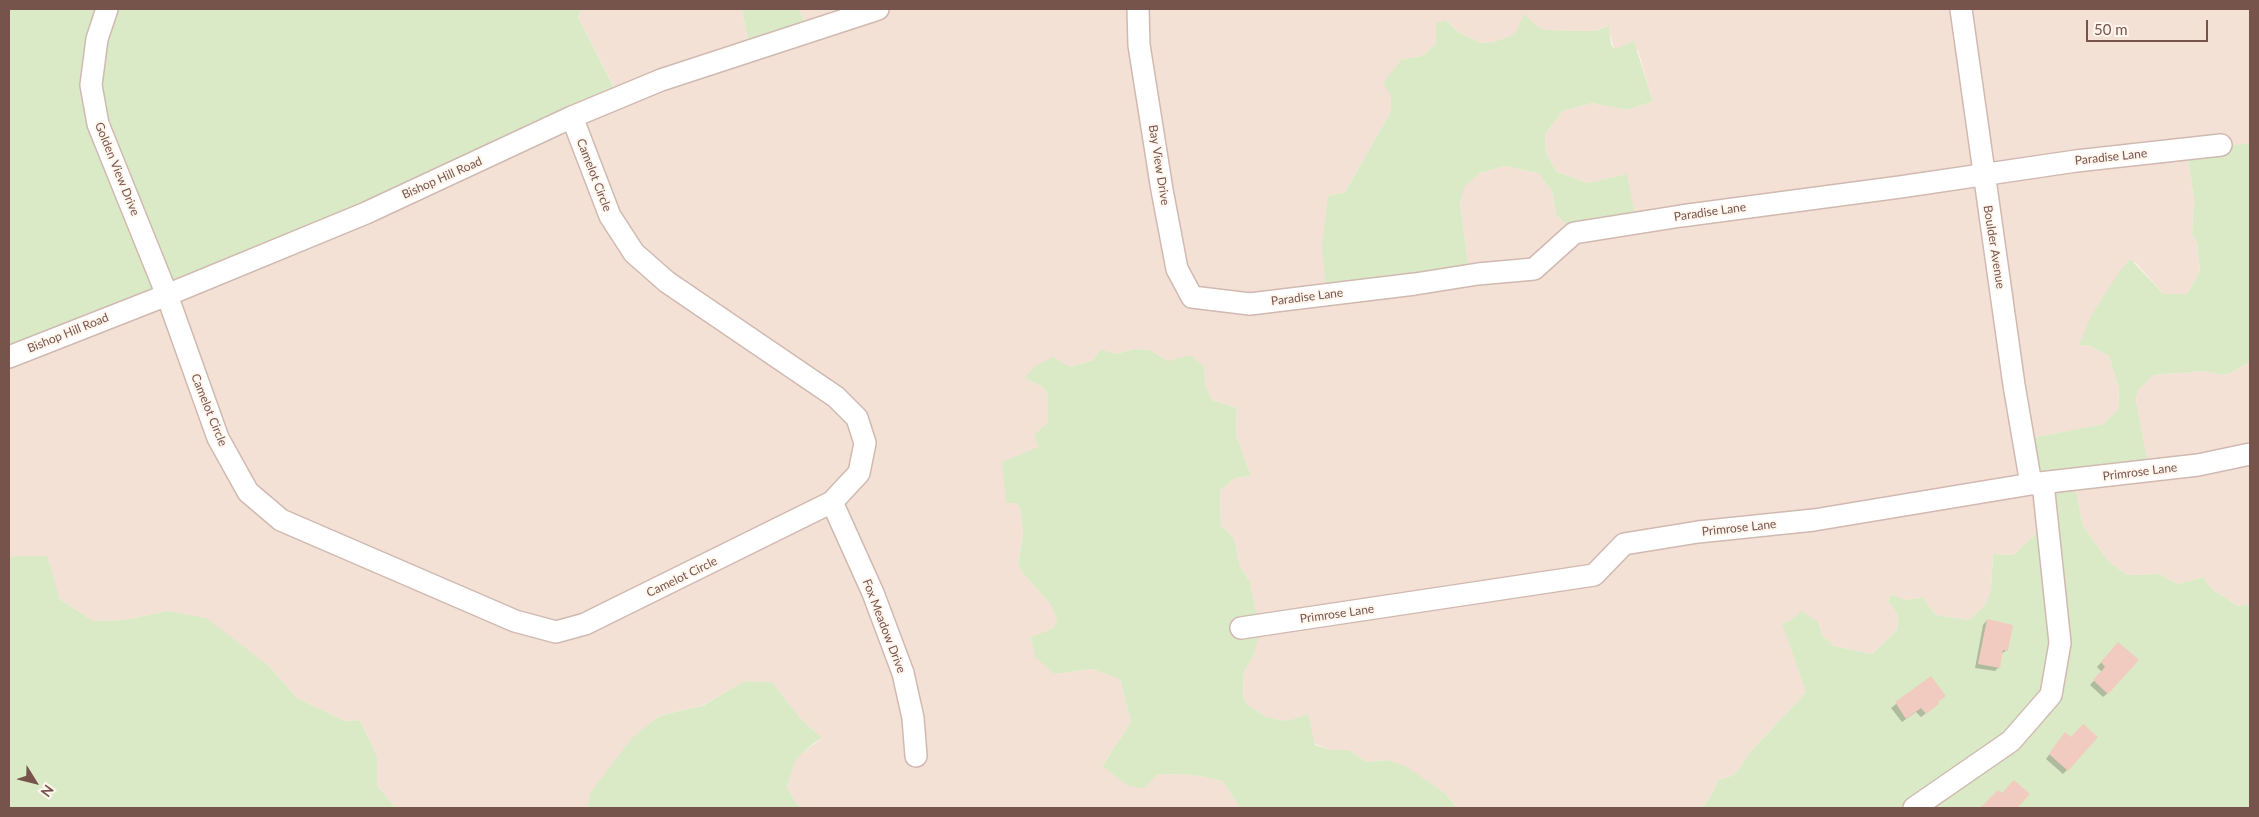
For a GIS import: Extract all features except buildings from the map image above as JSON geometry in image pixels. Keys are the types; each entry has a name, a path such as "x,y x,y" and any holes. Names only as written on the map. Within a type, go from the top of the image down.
{"street":[{"name":"Golden View Drive","path":"107,9 97,39 92,85 98,124 168,295"},
{"name":"Bishop Hill Road","path":"9,357 168,295 366,213 572,117 661,80 716,60 878,9"},
{"name":"Bay View Drive","path":"1138,9 1139,45 1162,190 1177,269 1192,296 1213,299"},
{"name":"Boulder Avenue","path":"1914,808 2011,740 2051,695 2060,643 2037,483 2014,385 1961,9"},
{"name":"Camelot Circle","path":"168,295 218,438 248,492 281,520 515,621 556,632 585,624 832,502 859,473 865,443 857,418 836,397 667,282 634,253 610,216 572,117"},
{"name":"Paradise Lane","path":"1213,299 1250,304 1415,284 1478,274 1534,269 1574,233 1690,214 1900,187 2076,161 2221,145"},
{"name":"Primrose Lane","path":"1241,628 1594,575 1624,544 1698,532 1814,520 2037,483 2198,465 2250,454"},
{"name":"Fox Meadow Drive","path":"832,502 873,593 903,673 914,718 916,756"}],"shaded area":[{"path":"582,9 742,9 750,51 809,30 799,9 2250,9 2250,143 2187,152 2194,200 2192,234 2197,244 2200,271 2187,294 2164,294 2135,262 2079,345 2090,346 2109,356 2119,390 2118,410 2103,424 2028,439 2038,532 2013,555 1993,554 1991,589 1985,605 1969,620 1936,615 1922,597 1906,600 1891,594 1888,601 1898,615 1897,630 1872,654 1834,646 1822,635 1819,623 1806,692 1752,750 1734,775 1718,780 1711,796 1702,808 1457,808 1446,794 1388,760 1366,762 1350,750 1331,750 1315,744 1287,721 1266,717 1248,705 1243,696 1244,671 1254,655 1258,624 1250,582 1240,566 1234,538 1221,525 1220,491 1235,478 1251,476 1236,434 1237,408 1212,400 1206,386 1204,366 1168,361 1150,350 1134,349 1116,354 1101,349 1093,360 1070,367 1062,364 1024,378 1043,387 1048,396 1048,422 1035,435 1038,447 1016,503 1020,508 1023,534 1018,562 1020,570 1051,605 1057,620 1055,628 1054,674 1092,669 1120,678 1131,722 1102,766 1158,774 1194,775 1223,781 1240,808 804,808 797,804 787,787 795,759 822,738 801,719 772,682 745,681 703,705 659,716 632,739 591,793 588,808 396,808 377,785 377,756 360,720 345,721 297,698 268,665 167,611 124,620 93,621 60,599 46,556 9,557 9,359 620,98 578,17","holes":["1446,20 1458,32 1481,43 1494,42 1538,27 1546,30 1596,31 1608,25 1614,49 1638,50 1652,98 1652,102 1627,110 1592,103 1563,111 1545,134 1546,153 1557,172 1588,183 1556,214 1552,191 1538,173 1505,166 1480,173 1465,185 1460,203 1470,276 1328,196 1345,192 1390,113 1391,96 1402,59 1422,56 1436,44"]},
{"path":"2250,362 2250,604 2238,606 2212,589 2203,577 2178,584 2159,574 2128,575 2110,563 2083,526 2075,485 2148,470 2136,400 2138,390 2154,375 2205,371 2222,375 2231,373"}],"green space":[{"path":"9,9 582,9 578,17 620,99 9,359"},
{"path":"742,9 799,9 809,31 750,51"},
{"path":"1524,14 1538,27 1546,30 1596,31 1609,25 1611,44 1614,49 1634,41 1652,102 1627,110 1592,103 1563,111 1545,134 1546,153 1557,172 1588,183 1627,174 1637,224 1574,232 1556,214 1552,191 1538,173 1505,166 1480,173 1465,186 1460,203 1470,276 1326,294 1322,245 1328,196 1345,192 1390,113 1391,96 1383,83 1402,59 1422,56 1436,44 1436,23 1446,20 1458,32 1481,43 1494,42 1515,34"},
{"path":"2250,143 2250,362 2231,373 2222,375 2205,371 2154,375 2138,390 2136,400 2149,470 2075,485 2083,526 2110,563 2128,575 2159,574 2178,584 2203,577 2212,589 2238,606 2250,604 2250,808 1702,808 1711,796 1718,780 1734,775 1752,750 1806,692 1782,623 1788,622 1802,611 1819,623 1822,635 1834,646 1872,654 1897,630 1898,615 1888,601 1891,594 1906,600 1922,597 1936,615 1969,620 1985,605 1991,589 1993,554 2013,555 2038,532 2027,439 2103,424 2118,410 2119,390 2109,356 2090,346 2079,345 2091,316 2119,272 2130,259 2164,294 2187,294 2200,271 2197,244 2192,234 2194,200 2187,152 2192,149"},
{"path":"1101,349 1116,354 1134,349 1150,350 1168,361 1190,355 1204,366 1206,386 1212,400 1237,408 1236,434 1251,476 1235,478 1220,491 1221,525 1234,538 1240,566 1250,582 1260,631 1254,655 1244,671 1243,696 1248,705 1266,717 1287,721 1308,714 1315,745 1331,750 1350,750 1366,762 1388,760 1407,767 1446,794 1457,808 1240,808 1223,781 1194,775 1158,774 1143,789 1127,785 1102,766 1131,722 1120,679 1092,669 1054,674 1035,657 1031,637 1054,628 1057,620 1051,605 1020,570 1018,562 1023,534 1020,508 1016,503 1006,503 1002,462 1038,447 1034,435 1048,422 1048,396 1043,387 1024,378 1038,364 1053,357 1070,367 1093,360"},
{"path":"47,556 60,599 93,621 124,620 167,611 206,618 268,665 297,698 345,721 360,720 377,756 377,785 396,808 9,808 9,557"},
{"path":"744,681 772,682 801,719 822,738 796,759 787,787 797,804 804,808 588,808 590,793 632,738 659,716 704,705"}]}
